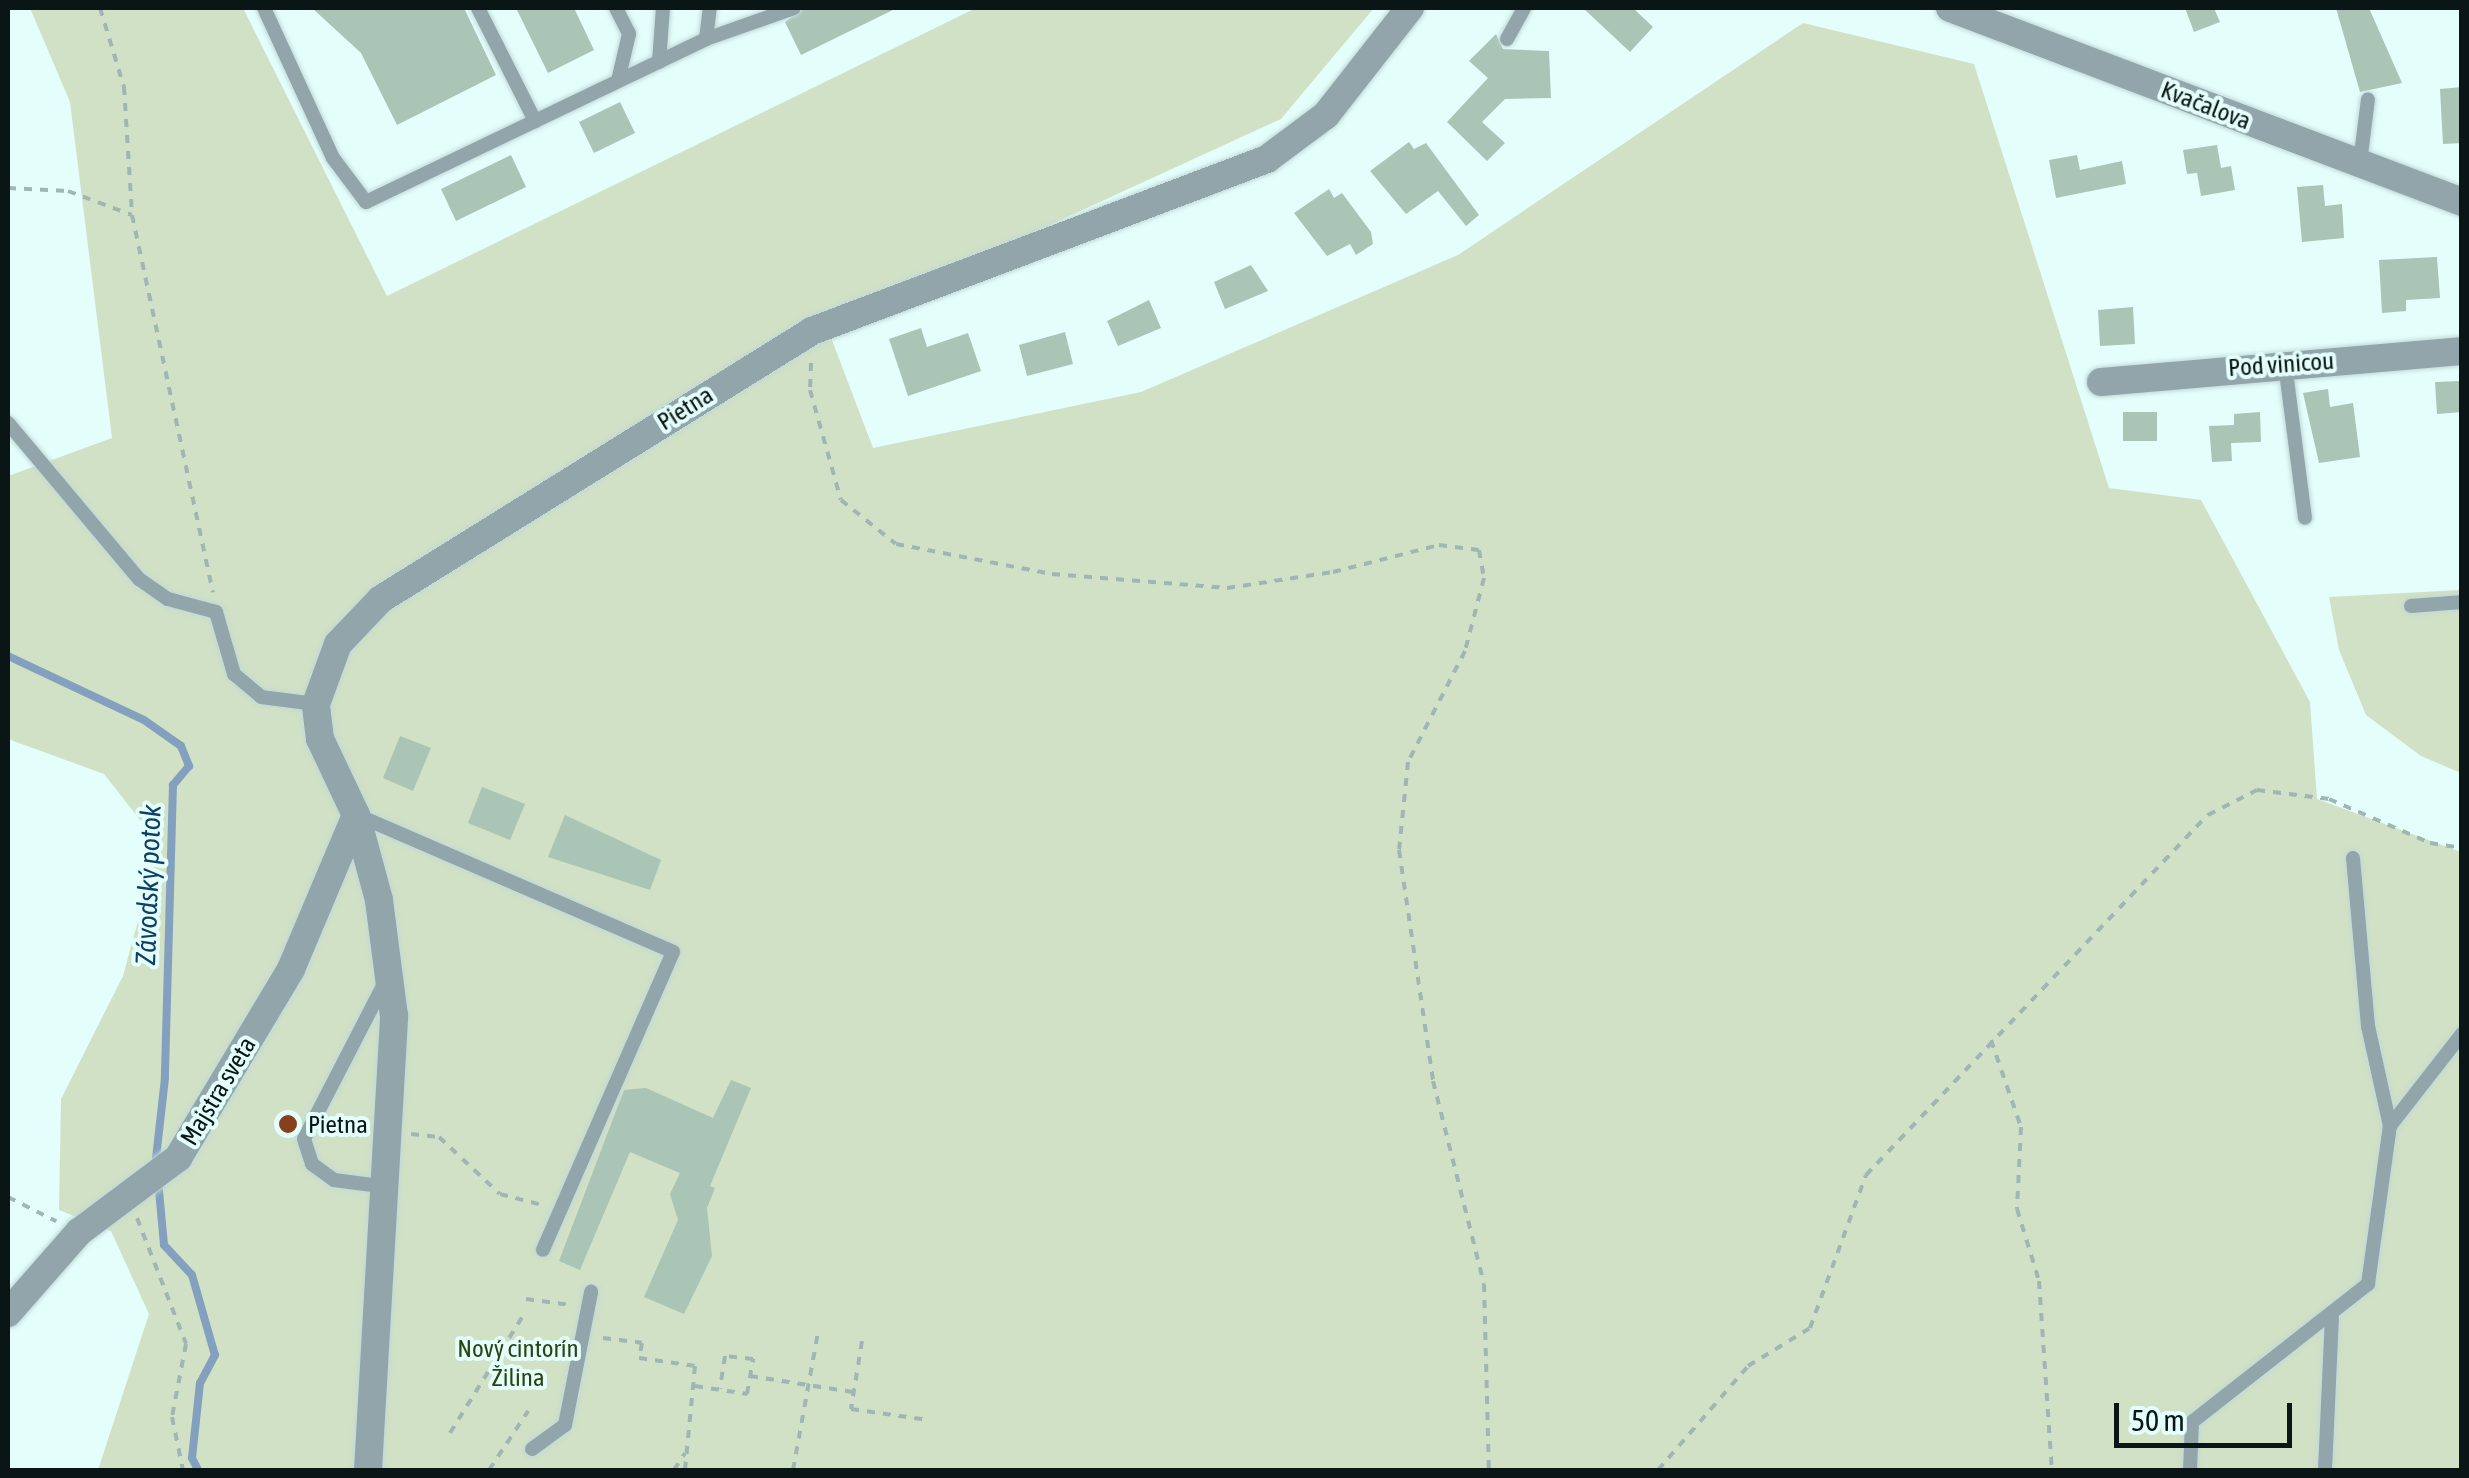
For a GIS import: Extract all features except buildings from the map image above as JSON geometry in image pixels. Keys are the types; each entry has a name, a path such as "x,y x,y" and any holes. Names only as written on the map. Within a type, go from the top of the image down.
{"street":[{"name":"Pietna","path":"316,704 338,644 381,599 812,330 1266,159 1326,115 1410,8"},
{"name":"Kvačalova","path":"1950,8 1992,15 2462,202"},
{"name":"Pod vinicou","path":"2101,382 2462,351"},
{"path":"316,704 320,739 356,815 390,973 392,1132 368,1470"},
{"name":"Majstra sveta","path":"8,1313 79,1232 131,1197 178,1158 291,969 356,815"}],"lane":[{"path":"264,8 333,158 366,202 706,39 794,8"},
{"path":"478,8 535,121"},
{"path":"616,8 628,34 618,81"},
{"path":"658,62 663,8"},
{"path":"706,39 710,8"},
{"path":"1507,39 1524,8"},
{"path":"2360,163 2368,100"},
{"path":"2284,364 2305,518"},
{"path":"8,423 139,578 168,600 216,612 234,674 260,697 316,704"},
{"path":"2411,606 2462,602"},
{"path":"356,815 673,952 543,1250"},
{"path":"2190,1470 2192,1422 2332,1318 2368,1284 2390,1126 2368,1026 2354,858"},
{"path":"388,1187 334,1180 312,1164 304,1139 390,973"},
{"path":"2390,1126 2462,1034"},
{"path":"532,1448 565,1425 591,1292"},
{"path":"2325,1470 2332,1318"}],"path":[{"path":"100,8 124,87 132,214 204,529 216,612"},
{"path":"8,188 68,192 132,214"},
{"path":"812,330 810,390 841,500 896,544 1052,574 1227,588 1439,545 1479,550 1484,578 1464,651 1408,762 1398,850 1433,1081 1484,1284 1489,1470"},
{"path":"1658,1470 1748,1366 1810,1328 1866,1176 2208,815 2256,790 2329,799 2430,844 2462,848"},
{"path":"1991,1040 2021,1127 2016,1209 2039,1280 2052,1470"},
{"path":"392,1132 439,1136 500,1194 560,1210"},
{"path":"131,1197 186,1344 172,1418 183,1470"},
{"path":"8,1198 79,1232"},
{"path":"526,1300 588,1308"},
{"path":"450,1433 524,1314"},
{"path":"793,1470 818,1332"},
{"path":"584,1335 642,1343 640,1358 695,1366 685,1470"},
{"path":"862,1341 851,1409 928,1420"},
{"path":"693,1385 747,1394 753,1359 725,1356 720,1389"},
{"path":"750,1376 853,1392"},
{"path":"489,1470 528,1411"},
{"path":"674,1470 687,1450"}],"green space":[{"name":"Nový cintorín Žilina","path":"30,8 243,8 387,296 976,8 1374,8 1281,119 827,327 873,448 1141,392 1458,255 1803,23 1974,64 2109,488 2201,500 2310,702 2317,799 2461,852 2461,1470 98,1470 149,1314 111,1231 59,1210 61,1099 123,976 159,844 104,774 8,739 8,476 112,438 70,102"},
{"path":"2461,590 2461,773 2421,756 2366,715 2339,650 2329,597"}],"waterway":[{"name":"Závodský potok","path":"8,656 144,720 181,746 189,766 173,785 165,1078 155,1167"},
{"path":"158,1180 164,1245 192,1275 215,1355 200,1383 192,1458 198,1470"}],"place":[{"name":"Pietna","path":"288,1124"}]}
